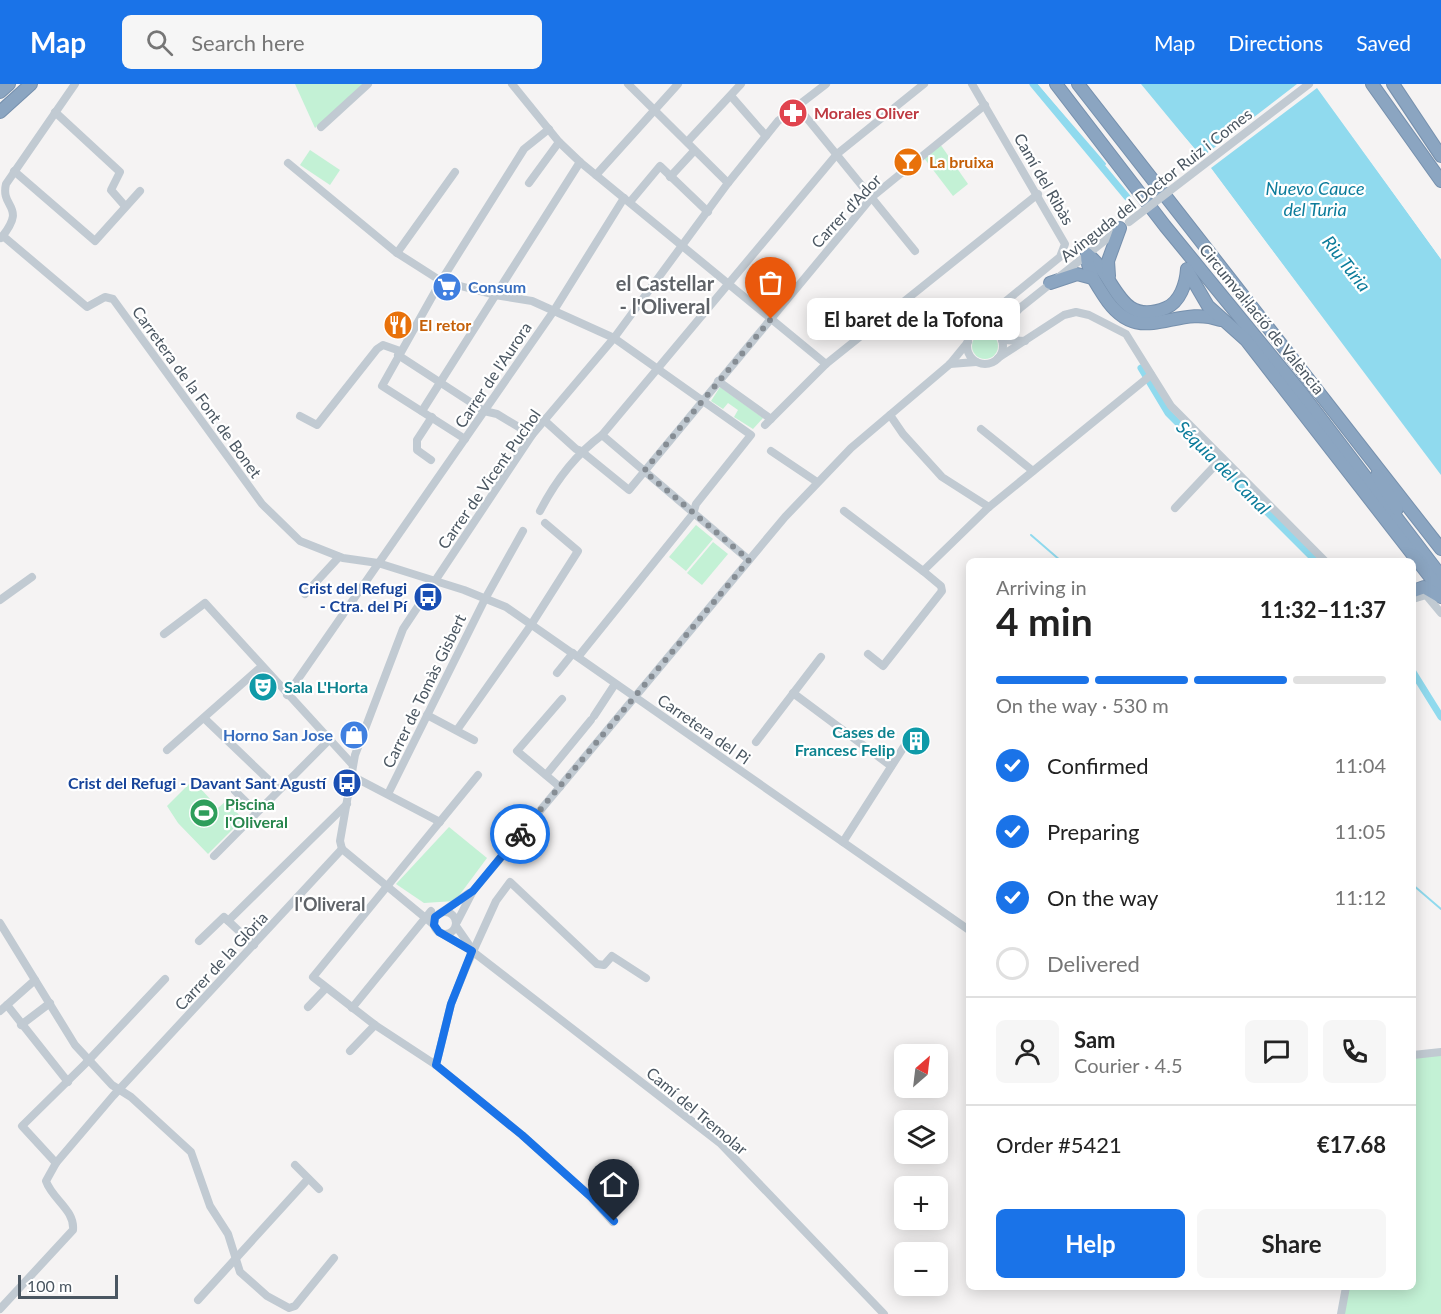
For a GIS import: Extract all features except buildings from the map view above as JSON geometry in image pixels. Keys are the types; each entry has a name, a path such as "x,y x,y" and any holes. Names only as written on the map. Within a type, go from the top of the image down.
{"highway":[{"path":"0,92 9,84"},
{"path":"0,102 20,84"},
{"path":"0,112 32,84"},
{"name":"Circumval·lació de València","path":"1056,84 1165,226 1300,390 1441,575"},
{"name":"Circumval·lació de València","path":"1078,84 1441,549"},
{"path":"1372,84 1441,181"},
{"path":"1393,84 1441,156"},
{"path":"1110,280 1108,261 1125,225"},
{"path":"1165,226 1208,306 1246,340 1415,558"},
{"path":"1087,254 1101,264 1121,301 1138,312 1155,312 1171,306 1182,292 1187,270"},
{"path":"1087,254 1087,265 1092,278 1113,310 1133,323 1154,325 1191,315 1207,315 1229,324"},
{"path":"1050,283 1077,274 1092,278"},
{"path":"1340,419 1415,539 1441,575"},
{"path":"1361,489 1404,550 1406,558"},
{"path":"1416,559 1441,591"},
{"path":"1416,590 1424,587 1441,597"}],"street":[{"path":"1,238 14,219 13,208 4,189 75,84"},
{"path":"321,127 368,84"},
{"path":"512,84 559,142 580,162 729,282 826,364"},
{"path":"628,84 728,183"},
{"path":"596,175 678,84"},
{"path":"688,141 741,84"},
{"name":"Carrer de Vicent Puchol","path":"352,764 403,629 532,435 614,338 728,183 778,121 826,84"},
{"path":"540,512 551,490 581,451 602,435 837,154 924,84"},
{"name":"Camí del Ribàs","path":"972,84 1038,194 1063,239 1065,248 1060,256 979,323 972,334"},
{"name":"Avinguda del Doctor Ruiz i Comes","path":"1001,338 1006,323 1050,283 1309,84"},
{"path":"731,96 766,136"},
{"name":"Carrer d'Ador","path":"581,451 629,490 872,197 985,105"},
{"path":"797,106 915,251"},
{"path":"55,112 120,172 111,190 126,206"},
{"path":"465,439 382,386 441,281 524,149 549,129"},
{"path":"529,183 559,142"},
{"path":"694,151 670,177 708,212"},
{"path":"422,411 580,162"},
{"path":"288,163 397,253 441,281 495,295 532,301 614,338 751,435 696,504 693,514 576,655 556,673"},
{"name":"Carrer de l'Aurora","path":"287,695 553,312 627,200 660,166 670,177"},
{"path":"14,171 95,241 140,190"},
{"path":"397,253 455,172"},
{"path":"718,381 768,422 826,364 1038,194"},
{"name":"Carretera de la Font de Bonet","path":"1,238 87,308 105,297 113,299 271,515 300,541 339,557 378,563"},
{"path":"1003,302 1004,313 1011,313"},
{"name":"Camí del Ribàs","path":"990,329 1003,302"},
{"name":"Avinguda del Doctor Ruiz i Comes","path":"990,329 1020,308"},
{"path":"950,364 976,362 985,364 1064,315 1077,312 1089,315 1126,334 1148,378 1219,461 1322,558"},
{"path":"164,634 205,603 328,741 352,764 348,803 340,841 342,849 413,906 424,920 434,925 443,934 451,933 473,891 749,560 817,482 851,448 950,364 972,334 980,329 990,329 1001,338 1027,340"},
{"path":"998,358 1003,350 1001,338"},
{"path":"968,342 970,355 976,362"},
{"path":"300,416 317,425 377,349 383,345 389,345 484,411 508,420 532,435"},
{"path":"924,571 989,507 1148,378"},
{"path":"890,415 903,434 942,477 989,507"},
{"path":"431,460 417,450 417,440 432,417"},
{"path":"545,421 581,451"},
{"path":"981,429 1033,471"},
{"path":"602,435 749,560"},
{"path":"771,451 817,482"},
{"path":"1176,508 1219,461"},
{"path":"844,511 924,571 941,586 942,591 883,666 868,654"},
{"path":"457,730 531,625 578,551 545,523"},
{"name":"Carrer de Tomàs Gisbert","path":"388,794 485,599 522,531"},
{"path":"305,594 339,557"},
{"name":"Carretera del Pi","path":"378,563 506,607 966,928"},
{"path":"0,600 32,577"},
{"path":"1416,598 1426,595 1441,614"},
{"path":"756,742 821,657"},
{"path":"167,750 205,719 261,666"},
{"path":"546,775 592,718 615,684"},
{"path":"793,693 891,766"},
{"path":"560,788 517,751 562,699"},
{"path":"427,714 474,740"},
{"path":"205,719 278,789"},
{"path":"843,842 914,731"},
{"path":"214,856 328,741"},
{"path":"478,775 313,977 375,1025 436,1065 522,1135 591,1197 614,1221"},
{"path":"352,776 440,822"},
{"path":"235,791 256,812"},
{"path":"199,942 348,803"},
{"name":"Carrer de la Glòria","path":"56,1163 342,849"},
{"path":"436,1065 451,1004 472,951 496,901 510,882 597,964 604,965 612,956 646,978"},
{"path":"434,925 435,917 473,891"},
{"path":"413,906 454,914 457,924"},
{"path":"352,1008 431,911"},
{"path":"226,919 254,945"},
{"path":"0,923 75,1045 88,1061 191,1152 210,1206 228,1234 234,1259 240,1272 253,1284 289,1308 295,1306 334,1258"},
{"name":"Camí del Tremolar","path":"457,924 472,951"},
{"name":"Camí del Tremolar","path":"443,934 472,951 720,1143 884,1314"},
{"path":"0,1309 73,1230 72,1217 49,1189 46,1181 56,1163 22,1126 68,1082 165,979"},
{"path":"35,980 3,1008 21,1024 68,1082"},
{"path":"308,1007 326,988"},
{"path":"21,1024 50,1003"},
{"path":"350,1051 375,1025"},
{"path":"1416,1055 1441,1052"},
{"path":"295,1165 319,1189"},
{"path":"198,1300 308,1179"},
{"path":"1341,1314 1345,1290"}],"green space":[{"path":"295,84 363,84 315,128"},
{"path":"940,144 968,184 953,196 924,158"},
{"path":"310,150 340,170 330,185 300,165"},
{"path":"985,333 994,337 998,346 994,355 985,359 976,355 972,346 976,337"},
{"path":"720,387 763,418 753,429 734,417 738,410 728,403 723,409 711,401"},
{"path":"696,525 713,539 686,571 669,557"},
{"path":"713,542 728,554 702,585 687,573"},
{"name":"Piscina l'Oliveral","path":"193,780 218,808 226,801 243,819 208,854 178,823 167,806"},
{"path":"449,827 487,858 455,901 424,903 396,884"},
{"path":"1441,1053 1441,1314 1341,1314 1346,1290 1416,1290 1416,1056"}],"water":[{"name":"Nuevo Cauce del Turia","path":"1141,84 1315,84 1441,259 1441,475 1212,170"}],"pier":[{"path":"1138,84 1202,157 1297,84 1319,84 1441,253 1441,259 1317,88 1211,168 1441,478 1210,171"}],"waterway":[{"path":"1033,84 1127,197"},
{"path":"1036,84 1105,164"},
{"name":"Séquia del Canal","path":"1141,368 1168,413 1313,558"},
{"path":"1031,535 1058,558"},
{"name":"Séquia del Canal","path":"1416,677 1441,717"},
{"path":"1416,888 1441,909"}],"way so far":[{"path":"520,834 749,560 644,471 771,319"}],"place":[{"name":"Morales Oliver","path":"793,113"},
{"name":"La bruixa","path":"908,162"},
{"name":"Consum","path":"447,287"},
{"name":"El baret de la Tofona","path":"771,319"},
{"name":"El retor","path":"398,325"},
{"name":"Crist del Refugi - Ctra. del Pí","path":"428,597"},
{"name":"Sala L'Horta","path":"263,687"},
{"name":"Horno San Jose","path":"354,735"},
{"name":"Cases de Francesc Felip","path":"916,741"},
{"name":"Crist del Refugi - Davant Sant Agustí","path":"347,783"},
{"name":"Piscina l'Oliveral","path":"204,813"}],"district":[{"name":"el Castellar - l'Oliveral","path":"665,296"},
{"name":"l'Oliveral","path":"330,905"}],"route":[{"path":"520,834 473,891 435,917 434,925 439,932 472,951 451,1004 436,1065 522,1135 591,1197 614,1221"}],"water label":[{"name":"Riu Túria","path":"1346,264"}]}
